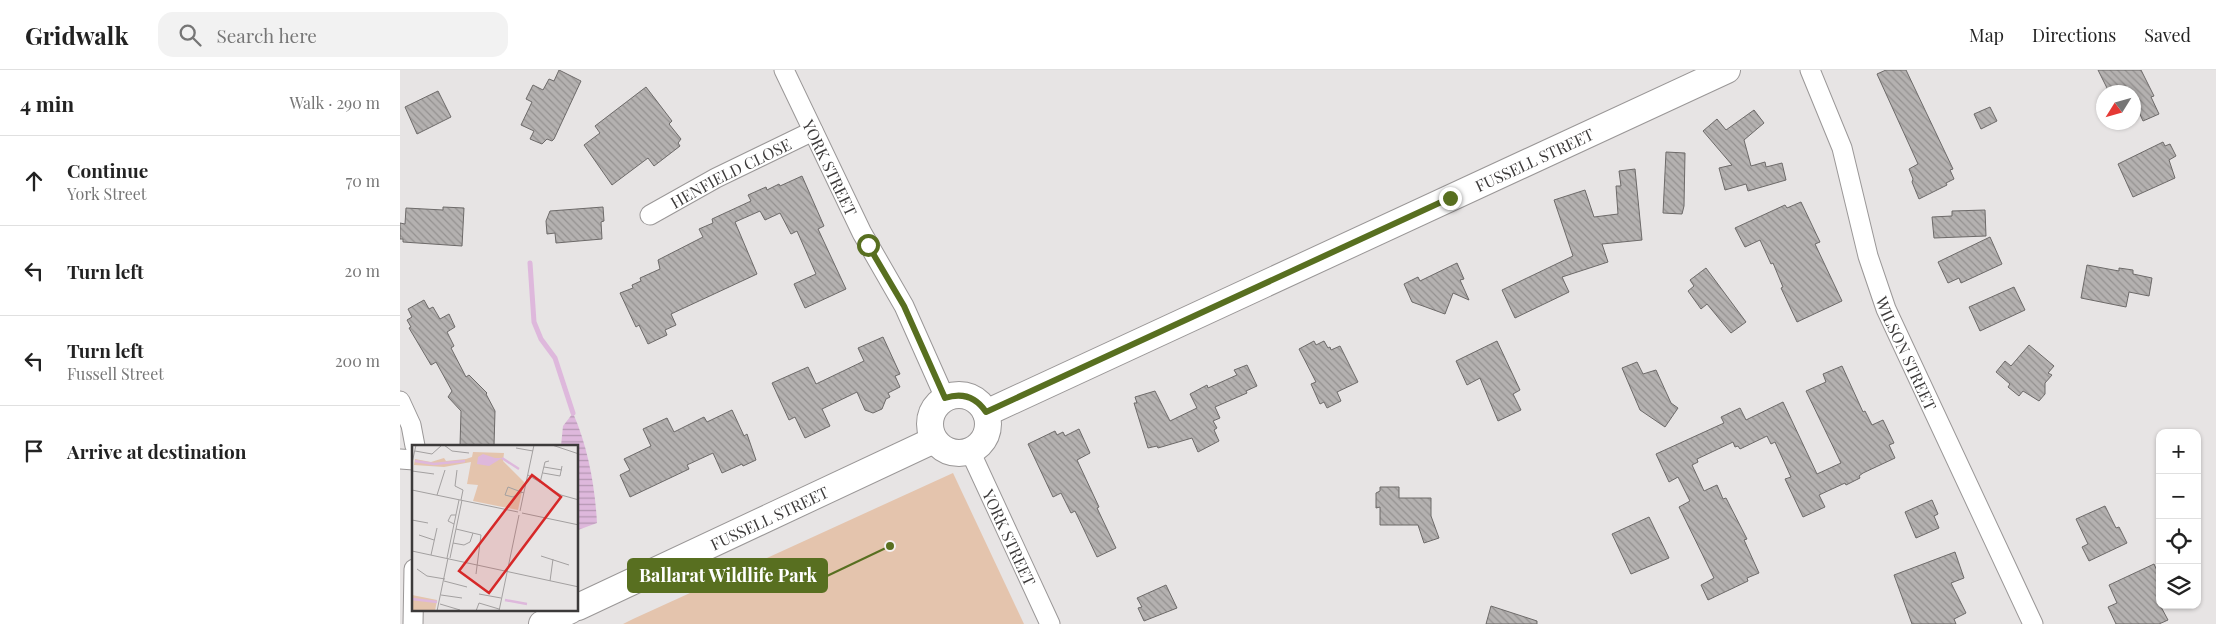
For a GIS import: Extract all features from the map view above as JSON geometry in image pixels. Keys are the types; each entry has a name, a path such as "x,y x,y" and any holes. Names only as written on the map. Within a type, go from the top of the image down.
{"street":[{"name":"YORK STREET","path":"784,70 862,233 904,306 945,398"},
{"name":"FUSSELL STREET","path":"986,412 1728,70"},
{"name":"WILSON STREET","path":"1810,70 1842,148 1868,256 1886,309 2033,624"},
{"name":"HENFIELD CLOSE","path":"650,215 716,178 813,131"},
{"path":"960,395 968,397 976,400 986,412 988,431 978,446 970,452 954,453 939,446 930,432 930,416 933,409 945,398 960,395"},
{"path":"400,401 411,425 415,445"},
{"name":"FUSSELL STREET","path":"579,607 934,440"},
{"name":"YORK STREET","path":"970,452 1050,624"},
{"path":"542,624 567,612"}],"shaded area":[{"path":"573,413 583,439 595,495 597,523 579,530 579,445 561,445 563,426"},
{"path":"953,473 1024,624 623,624 633,619"}],"building":[{"path":"559,70 581,81 554,139 552,141 547,139 542,144 530,139 534,131 521,125 532,102 526,99 533,85 543,90 549,79 554,81"},
{"path":"1886,70 1906,70 1953,169 1950,170 1954,179 1946,183 1947,185 1919,199 1909,169 1918,164 1877,74"},
{"path":"2098,70 2141,70 2154,96 2151,97 2159,114 2143,121 2141,117 2141,85 2106,85"},
{"path":"646,87 672,121 669,124 681,139 678,143 680,146 654,166 648,158 612,185 584,145 600,133 595,126"},
{"path":"438,91 451,117 417,134 405,107"},
{"path":"1990,107 1997,121 1981,129 1974,114"},
{"path":"1754,110 1764,123 1744,140 1751,166 1765,162 1766,167 1782,163 1786,180 1748,191 1746,184 1725,190 1719,168 1732,165 1703,131 1717,119 1726,130"},
{"path":"2163,142 2165,146 2170,144 2176,156 2169,160 2175,178 2133,197 2118,164"},
{"path":"1666,152 1685,153 1684,206 1682,214 1663,213"},
{"path":"1635,169 1642,240 1602,244 1608,262 1562,277 1569,292 1515,318 1502,290 1573,256 1554,200 1585,190 1594,217 1618,214 1616,186 1621,186 1619,171"},
{"path":"802,176 824,226 818,229 846,289 805,308 794,284 816,274 797,231 791,234 780,213 765,220 760,211 735,222 757,274 671,314 676,325 665,330 667,335 648,344 639,325 636,327 620,293 633,288 632,285 641,281 640,278 660,269 658,260 703,237 699,229 713,223 712,219 751,201 748,195 766,187 767,190 779,184 780,186"},
{"path":"1801,202 1820,242 1815,244 1842,301 1797,322 1781,288 1783,287 1773,263 1771,264 1760,240 1745,247 1735,228 1785,205 1787,208"},
{"path":"443,207 464,208 462,246 403,242 403,239 400,239 400,223 405,224 406,208 443,210"},
{"path":"603,207 604,221 601,222 602,239 556,243 555,233 547,234 546,221 550,211"},
{"path":"1985,210 1986,236 1934,238 1932,217 1952,216 1952,211"},
{"path":"1990,237 2002,264 1961,283 1959,278 1948,283 1938,262"},
{"path":"1457,263 1464,279 1460,280 1469,300 1453,293 1445,314 1412,302 1404,284 1418,277 1420,281"},
{"path":"2087,265 2119,271 2119,268 2133,270 2133,274 2152,278 2149,296 2129,292 2126,307 2081,298"},
{"path":"1706,268 1746,322 1731,333 1707,304 1701,309 1688,291 1694,286 1690,280"},
{"path":"2014,287 2025,310 1980,331 1969,307"},
{"path":"424,300 429,309 433,307 440,319 449,314 455,327 447,332 454,346 451,348 466,377 469,375 487,393 495,411 494,445 460,445 461,411 448,397 452,391 436,362 431,365 409,328 411,327 407,320 412,317 408,309"},
{"path":"883,337 900,374 895,376 900,387 888,393 890,397 886,399 882,409 873,413 865,410 857,392 822,409 830,426 805,438 795,417 789,420 772,383 808,367 816,384 864,361 858,348"},
{"path":"1314,341 1316,345 1324,341 1331,350 1340,346 1358,382 1337,392 1341,401 1327,408 1324,402 1320,404 1311,384 1316,382 1299,349"},
{"path":"1497,341 1520,390 1513,394 1521,410 1498,421 1480,378 1467,385 1456,361"},
{"path":"2029,345 2054,366 2048,373 2052,375 2045,383 2045,394 2039,401 2023,391 2019,396 2008,387 2010,384 1996,372 2005,361 2011,366"},
{"path":"1637,362 1643,374 1656,370 1671,403 1678,408 1665,427 1640,410 1622,368"},
{"path":"1247,365 1257,386 1246,391 1247,393 1215,407 1220,418 1213,421 1217,428 1214,430 1219,441 1198,452 1192,438 1158,448 1157,446 1148,448 1134,403 1137,403 1135,397 1155,391 1170,421 1197,408 1190,394 1207,385 1208,388 1237,375 1234,370"},
{"path":"1842,366 1863,412 1865,411 1872,425 1883,420 1894,443 1889,445 1895,458 1863,473 1859,476 1860,478 1846,485 1845,483 1819,495 1825,507 1803,517 1785,479 1791,477 1775,442 1771,444 1767,436 1740,449 1738,446 1735,447 1733,442 1697,459 1698,462 1692,465 1704,491 1717,485 1723,499 1726,498 1747,539 1744,540 1759,573 1747,578 1748,581 1708,600 1701,585 1714,578 1679,507 1690,501 1678,477 1669,482 1656,454 1724,423 1721,417 1740,408 1746,420 1783,402 1817,474 1841,463 1806,391 1826,382 1823,374"},
{"path":"732,410 744,436 747,434 756,460 722,473 713,453 687,465 689,469 630,497 620,475 630,470 624,459 651,446 643,429 667,418 674,432 704,417 707,422"},
{"path":"1079,429 1090,453 1077,460 1116,548 1097,557 1075,511 1071,513 1061,493 1053,497 1028,444 1055,431 1057,435 1063,432 1065,436"},
{"path":"1380,487 1399,487 1399,498 1431,498 1431,516 1439,538 1424,543 1418,525 1380,525 1380,507 1376,508 1376,493 1380,491"},
{"path":"1932,500 1938,514 1934,516 1939,528 1916,538 1905,512"},
{"path":"2105,506 2116,528 2119,527 2127,543 2089,561 2082,547 2088,544 2076,519"},
{"path":"1649,517 1669,558 1631,574 1612,534"},
{"path":"1955,552 1964,578 1951,583 1966,613 1954,619 1956,624 1912,624 1894,575"},
{"path":"2154,564 2156,568 2156,609 2162,609 2168,620 2159,624 2116,624 2108,607 2117,603 2109,585"},
{"path":"1166,585 1177,608 1144,621 1138,608 1142,607 1137,598"},
{"path":"1491,606 1537,621 1537,624 1486,624"}],"waterway":[{"path":"530,263 534,322 541,339 555,358 573,413"}],"place":[{"name":"Ballarat Wildlife Park","path":"890,546"}],"route":[{"path":"868,245 896,290 945,398 960,395 968,397 976,400 986,412 1450,198"}]}
